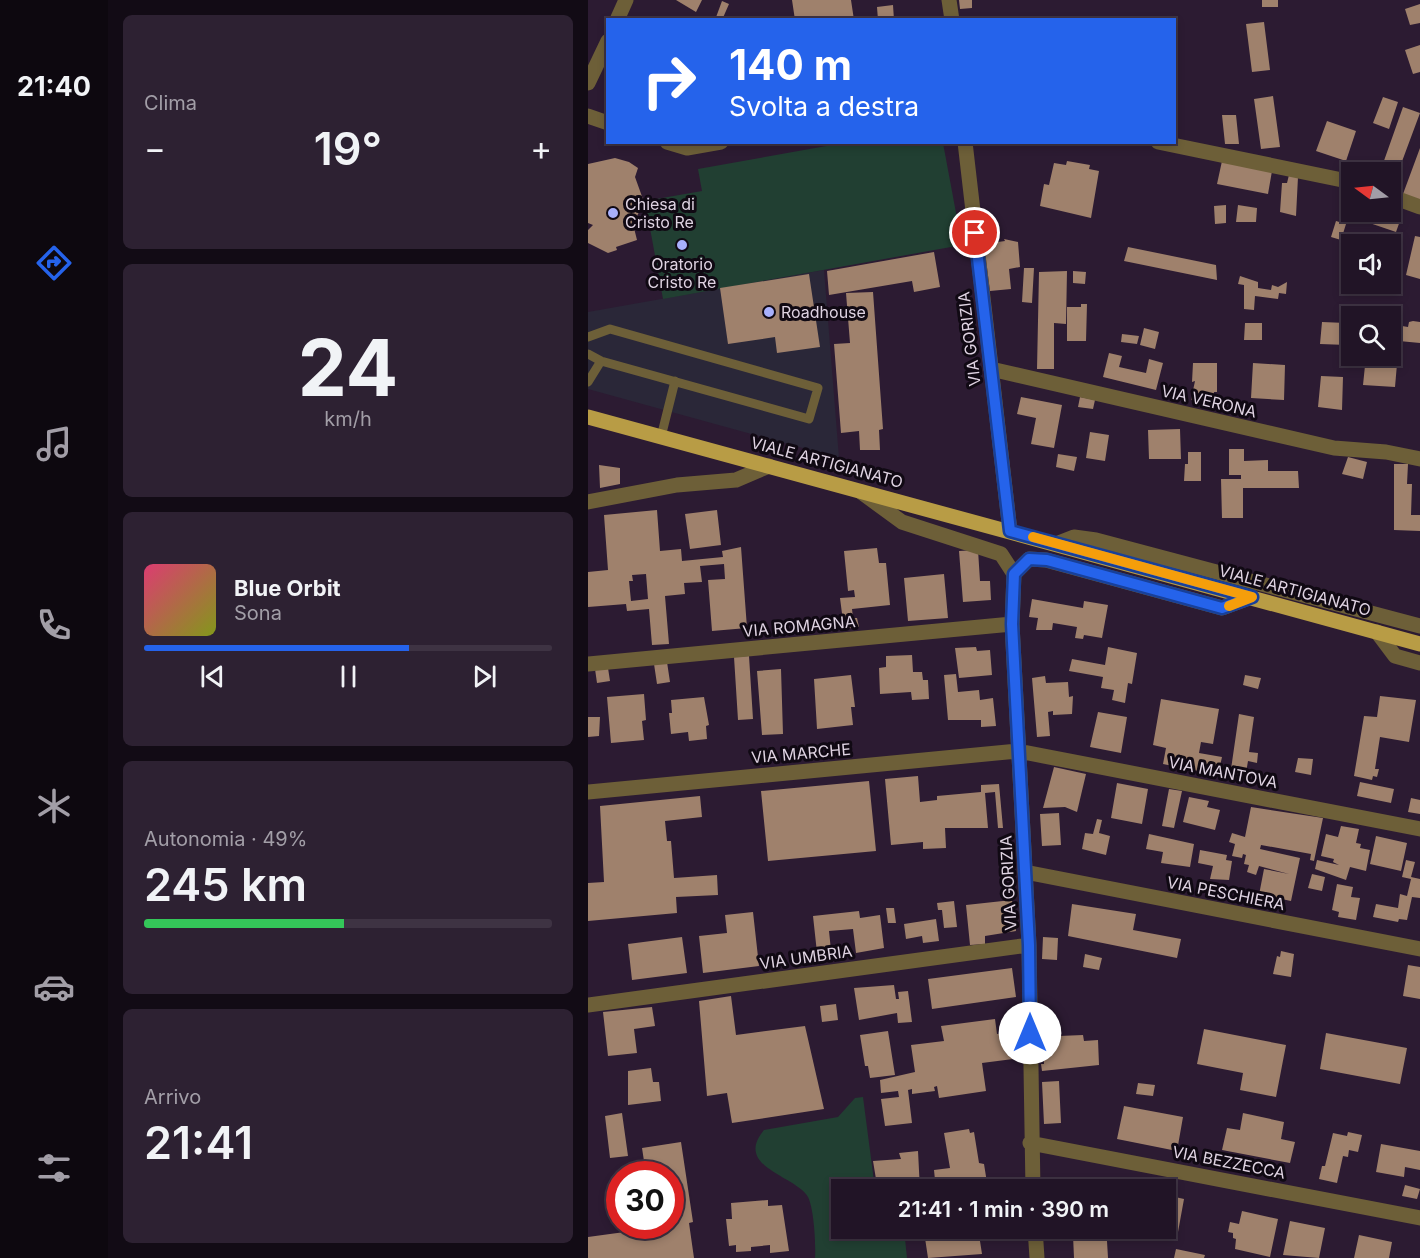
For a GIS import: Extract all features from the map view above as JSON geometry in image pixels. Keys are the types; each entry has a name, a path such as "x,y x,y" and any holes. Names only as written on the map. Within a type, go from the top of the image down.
{"main road":[{"name":"VIALE ARTIGIANATO","path":"588,417 1420,644"}],"street":[{"path":"618,18 626,0"},
{"path":"950,0 951,18"},
{"path":"588,83 606,45"},
{"path":"588,116 606,122"},
{"path":"674,144 687,148 710,144"},
{"name":"VIA GORIZIA","path":"965,144 1010,531"},
{"path":"1168,144 1341,180"},
{"path":"1401,200 1420,207"},
{"name":"VIA VERONA","path":"991,369 1334,448 1386,452 1420,459"},
{"path":"588,502 677,485 736,480 769,466"},
{"path":"855,488 903,522 1001,554 1014,574 1029,559 1047,560 1222,608 1252,597"},
{"name":"VIALE ARTIGIANATO","path":"1056,544 1074,537 1096,540 1420,626"},
{"name":"VIA GORIZIA","path":"1014,574 1012,624 1029,945 1032,1179"},
{"name":"VIA ROMAGNA","path":"588,664 1012,624"},
{"path":"1377,632 1395,656 1420,663"},
{"name":"VIA MARCHE","path":"588,792 1018,750"},
{"name":"VIA MANTOVA","path":"1018,750 1420,829"},
{"name":"VIA PESCHIERA","path":"1025,872 1420,949"},
{"name":"VIA UMBRIA","path":"588,1005 1029,945"},
{"name":"VIA BEZZECCA","path":"1030,1143 1420,1218"},
{"path":"1036,1239 1037,1258"}],"lane":[{"path":"588,337 610,329 818,388 809,419 601,361 588,354"},
{"path":"588,382 601,361"},
{"path":"661,437 675,381"}],"shaded area":[{"path":"824,270 839,458 588,389 588,312"}],"green space":[{"path":"837,144 943,144 962,245 663,299 645,201 702,191 698,169"},
{"path":"863,1097 874,1179 831,1179 831,1239 905,1239 907,1258 815,1258 813,1218 808,1197 792,1183 770,1170 761,1162 756,1153 756,1143 764,1130 838,1117 855,1098"}],"building":[{"path":"676,0 702,0 696,12"},
{"path":"792,0 851,0 854,18 795,18"},
{"path":"959,0 972,0 972,8 960,9"},
{"path":"1262,0 1278,0 1278,7 1262,7"},
{"path":"722,1 729,4 723,18 716,18"},
{"path":"1420,4 1420,23 1410,25 1405,9"},
{"path":"893,5 894,18 878,18 877,7"},
{"path":"1264,22 1270,70 1252,72 1246,24"},
{"path":"1420,45 1420,72 1413,74 1405,50"},
{"path":"1273,96 1280,147 1261,149 1254,99"},
{"path":"1383,97 1398,102 1389,129 1373,123"},
{"path":"1403,107 1420,113 1401,164 1401,162 1384,162"},
{"path":"1222,115 1236,115 1239,144 1225,144"},
{"path":"1327,121 1356,131 1346,161 1316,151"},
{"path":"1420,148 1420,202 1403,194"},
{"name":"Chiesa di Cristo Re","path":"615,158 629,162 638,168 635,177 644,202 633,224 637,240 616,247 617,250 608,253 588,243 588,230 593,225 588,223 588,164"},
{"path":"1067,161 1090,165 1089,169 1099,171 1091,218 1040,206 1044,184 1049,185 1054,163 1066,165"},
{"path":"1222,161 1272,171 1268,194 1217,184"},
{"path":"1289,175 1298,177 1296,216 1280,212 1282,183 1287,183"},
{"path":"1226,205 1226,223 1215,224 1214,206"},
{"path":"1238,205 1257,208 1256,222 1236,222"},
{"path":"1336,221 1346,224 1341,240 1331,237"},
{"path":"1367,222 1400,222 1396,232"},
{"path":"1415,236 1420,237 1420,279 1406,275"},
{"path":"1004,239 1018,242 1020,267 1009,269 1011,289 990,291 984,244 1005,241"},
{"path":"1128,247 1216,265 1217,280 1124,261"},
{"path":"934,252 940,287 914,292 912,281 829,295 827,271"},
{"path":"1024,268 1034,268 1032,303 1022,302"},
{"path":"1067,271 1066,324 1054,323 1054,369 1037,369 1039,272"},
{"path":"1073,271 1086,272 1085,284 1073,283"},
{"name":"Roadhouse","path":"809,274 820,347 777,353 775,337 728,344 720,288"},
{"path":"1240,276 1258,282 1258,288 1271,290 1272,285 1278,287 1287,282 1286,294 1279,293 1278,299 1255,296 1254,310 1244,309 1244,285 1238,284"},
{"path":"873,292 883,429 879,430 880,450 860,450 859,431 841,433 834,344 850,343 846,293"},
{"path":"1081,304 1087,304 1086,341 1067,341 1067,307 1081,307"},
{"path":"1322,322 1341,323 1341,345 1320,344"},
{"path":"1409,322 1420,322 1420,343 1401,341 1401,326 1408,327"},
{"path":"1245,323 1262,323 1262,340 1244,340"},
{"path":"1144,328 1159,332 1155,349 1140,345"},
{"path":"1122,334 1139,336 1137,344 1121,342"},
{"path":"1109,353 1122,356 1119,367 1146,373 1149,359 1163,363 1156,390 1103,377"},
{"path":"1193,363 1217,363 1217,392 1214,392 1212,404 1191,400 1195,381 1192,382"},
{"path":"1253,363 1285,365 1284,400 1251,398"},
{"path":"1365,366 1397,366 1395,387 1363,385"},
{"path":"1321,376 1343,377 1342,410 1318,407"},
{"path":"1021,397 1062,405 1054,448 1031,444 1036,418 1017,414"},
{"path":"1080,397 1095,400 1093,409 1078,407"},
{"path":"1180,429 1181,459 1149,459 1148,430"},
{"path":"1090,432 1109,435 1105,461 1086,458"},
{"path":"1229,449 1244,449 1244,461 1268,460 1268,471 1298,471 1299,488 1243,488 1243,518 1222,518 1221,479 1241,479 1241,475 1229,475"},
{"path":"1188,452 1201,452 1201,481 1184,481"},
{"path":"1058,454 1077,457 1074,471 1056,467"},
{"path":"1348,457 1367,462 1363,479 1342,474"},
{"path":"1394,464 1408,464 1407,484 1412,484 1411,515 1420,515 1420,531 1394,530"},
{"path":"599,465 620,468 620,484 600,488"},
{"path":"657,510 660,551 681,549 682,561 723,557 722,551 741,547 747,628 712,631 708,580 725,579 724,564 700,566 702,582 684,583 685,594 665,596 669,644 652,645 649,609 627,611 626,604 588,607 588,572 608,570 604,515","holes":["646,574 648,599 631,601 629,581 633,581 632,575"]},
{"path":"717,510 721,545 690,549 685,514"},
{"path":"877,548 879,563 886,563 890,605 852,609 853,618 857,618 859,627 844,629 840,598 855,597 854,590 848,591 844,551"},
{"path":"978,550 980,581 990,581 991,600 963,602 959,551"},
{"path":"944,574 948,618 908,621 904,578"},
{"path":"1032,599 1083,608 1084,601 1108,605 1102,638 1084,635 1083,639 1075,638 1077,627 1053,623 1052,630 1036,630 1038,618 1029,617"},
{"path":"976,647 977,651 990,650 992,675 959,678 955,648"},
{"path":"1108,647 1137,653 1132,684 1128,683 1125,703 1112,700 1114,690 1101,688 1103,677 1069,671 1072,659 1105,665"},
{"path":"912,655 913,672 922,672 923,680 928,680 929,699 912,700 911,692 880,694 879,668 886,667 886,656"},
{"path":"749,656 753,719 738,720 734,657"},
{"path":"667,662 670,682 657,684 654,664"},
{"path":"608,668 610,681 597,683 595,669"},
{"path":"781,669 783,734 762,735 757,671"},
{"path":"956,674 958,692 979,690 980,700 993,698 996,726 981,727 981,720 948,720 944,675"},
{"path":"851,675 855,707 851,707 853,725 817,729 814,679"},
{"path":"1245,675 1261,678 1258,689 1243,685"},
{"path":"1045,676 1046,683 1068,682 1069,697 1073,696 1072,714 1053,715 1053,711 1048,712 1050,736 1037,737 1032,678"},
{"path":"644,694 646,720 642,721 644,740 611,743 607,697"},
{"path":"1380,696 1416,700 1409,742 1380,737 1375,769 1379,769 1377,777 1373,776 1372,780 1354,776 1364,716 1377,717"},
{"path":"704,697 709,725 706,726 707,739 689,741 688,732 671,734 669,713 672,713 671,700"},
{"path":"1161,699 1219,709 1213,744 1201,742 1199,753 1222,757 1218,775 1163,764 1166,748 1153,745"},
{"path":"1098,712 1127,717 1121,753 1090,747"},
{"path":"1239,714 1254,717 1249,752 1258,753 1257,763 1248,761 1245,779 1230,776"},
{"path":"588,717 600,717 599,736 588,737"},
{"path":"1298,758 1313,759 1311,775 1295,772"},
{"path":"1054,767 1086,774 1077,812 1065,807 1043,808"},
{"path":"918,776 920,802 937,800 937,796 981,792 981,785 999,784 1003,828 998,828 995,792 985,793 988,828 945,828 946,848 923,849 923,842 891,845 885,779"},
{"path":"869,781 876,851 768,861 761,791"},
{"path":"1360,782 1394,789 1391,803 1357,796"},
{"path":"1117,783 1148,789 1142,824 1111,818"},
{"path":"1169,789 1182,791 1174,828 1162,826"},
{"path":"700,796 702,817 665,821 667,841 671,841 674,878 717,875 718,895 676,897 677,913 588,921 588,883 604,882 600,806"},
{"path":"1189,797 1209,801 1207,807 1220,810 1215,830 1183,822"},
{"path":"1411,798 1420,800 1420,814 1408,812"},
{"path":"1251,807 1323,818 1314,861 1310,860 1311,854 1261,845 1260,849 1300,858 1291,901 1272,897 1271,902 1258,900 1264,869 1289,874 1259,866 1256,875 1247,872 1249,865 1244,864 1246,855 1243,854 1242,858 1232,856 1235,844 1229,842 1232,833 1245,837"},
{"path":"1059,813 1061,845 1042,846 1040,814"},
{"path":"1097,819 1102,820 1099,833 1110,836 1106,855 1082,849 1085,833 1093,834"},
{"path":"1341,826 1359,829 1356,843 1361,844 1360,848 1370,850 1366,871 1350,867 1346,880 1315,869 1317,860 1339,865 1333,862 1334,859 1321,856 1326,834 1338,837"},
{"path":"1149,834 1194,844 1190,867 1161,863 1163,852 1146,849"},
{"path":"1376,836 1407,843 1401,871 1370,864"},
{"path":"1200,850 1227,855 1226,860 1232,861 1229,880 1210,879 1213,866 1198,863"},
{"path":"1406,860 1415,862 1411,877 1420,879 1420,898 1412,897 1407,920 1399,919 1398,922 1373,917 1376,904 1398,908 1400,894 1407,896 1411,879 1402,877"},
{"path":"1312,874 1325,877 1322,891 1308,888"},
{"path":"1337,884 1353,887 1351,897 1360,898 1356,920 1338,917 1339,912 1332,910"},
{"path":"1012,900 1016,931 985,936 985,944 970,945 966,905"},
{"path":"954,901 957,927 944,928 942,910 938,910 937,903"},
{"path":"1072,904 1136,914 1133,930 1181,939 1177,958 1068,936"},
{"path":"886,908 894,908 896,923 888,923"},
{"path":"859,911 860,918 880,915 884,948 856,953 853,929 829,931 832,960 818,962 813,916"},
{"path":"753,912 759,966 703,973 699,936 727,933 725,915"},
{"path":"936,919 939,941 923,943 922,936 906,939 904,924"},
{"path":"682,937 687,973 632,980 628,944"},
{"path":"1043,937 1058,938 1057,960 1042,959"},
{"path":"1281,951 1294,954 1291,977 1273,974 1277,956 1280,957"},
{"path":"1085,954 1102,958 1099,970 1083,967"},
{"path":"1408,965 1420,967 1420,999 1403,996"},
{"path":"1012,968 1016,997 932,1009 928,979"},
{"path":"894,985 896,999 899,999 898,992 908,991 912,1022 898,1023 897,1013 859,1020 854,988"},
{"path":"731,996 736,1035 805,1026 824,1109 732,1123 727,1093 707,1096 699,1001"},
{"path":"836,1004 838,1020 822,1022 820,1006"},
{"path":"652,1007 655,1026 634,1029 637,1053 608,1056 603,1012"},
{"path":"995,1019 997,1034 1010,1032 1013,1059 982,1063 986,1091 939,1098 937,1086 934,1087 935,1091 912,1094 912,1089 908,1090 912,1123 885,1126 881,1099 899,1097 898,1091 881,1093 880,1080 915,1072 911,1045 944,1041 941,1026"},
{"path":"1204,1029 1286,1045 1276,1097 1240,1090 1243,1073 1197,1064"},
{"path":"888,1031 895,1075 870,1078 868,1066 865,1066 860,1035"},
{"path":"1059,1032 1059,1036 1083,1035 1084,1041 1098,1040 1099,1065 1042,1071 1041,1064 1044,1064 1043,1033"},
{"path":"1326,1033 1407,1048 1400,1084 1320,1069"},
{"path":"651,1068 653,1082 659,1082 661,1101 628,1105 628,1071"},
{"path":"1059,1081 1061,1123 1044,1124 1042,1082"},
{"path":"1138,1083 1155,1085 1153,1096 1136,1094"},
{"path":"1124,1106 1183,1117 1177,1151 1117,1139"},
{"path":"622,1113 628,1156 610,1158 605,1116"},
{"path":"1243,1113 1284,1122 1281,1139 1295,1142 1290,1163 1222,1150 1227,1128 1240,1130"},
{"path":"969,1129 970,1133 974,1132 979,1163 984,1164 986,1179 935,1179 934,1170 950,1168 944,1133"},
{"path":"1348,1132 1362,1135 1358,1152 1349,1150 1348,1157 1343,1156 1337,1183 1319,1179 1322,1166 1325,1166 1333,1133 1347,1136"},
{"path":"681,1142 684,1161 644,1161 642,1148"},
{"path":"1381,1144 1420,1151 1420,1170 1405,1167 1404,1177 1376,1172"},
{"path":"918,1151 919,1179 890,1179 890,1177 876,1179 873,1161 901,1159 899,1153"},
{"path":"684,1162 693,1222 689,1223 694,1258 588,1258 588,1237 606,1235 606,1239 684,1239"},
{"path":"1405,1185 1420,1189 1417,1199 1402,1196"},
{"path":"1176,1197 1184,1199 1178,1232 1176,1232"},
{"path":"768,1200 768,1206 782,1205 789,1251 770,1253 770,1245 751,1247 751,1251 736,1252 736,1245 729,1246 726,1219 732,1219 731,1203"},
{"path":"1242,1211 1278,1219 1270,1257 1235,1249 1236,1239 1233,1238 1233,1233 1228,1232 1230,1222 1239,1224"},
{"path":"1290,1221 1325,1228 1319,1258 1283,1255"},
{"path":"1359,1235 1392,1242 1389,1258 1354,1258"},
{"path":"925,1239 980,1239 982,1254 928,1258"},
{"path":"1073,1239 1107,1241 1108,1258 1074,1258"},
{"path":"1176,1249 1205,1255 1204,1258 1174,1258"}],"slow traffic":[{"path":"1033,537 1252,597 1229,606"}],"place":[{"name":"Chiesa di Cristo Re","path":"613,213"},
{"name":"Oratorio Cristo Re","path":"682,245"},
{"name":"Roadhouse","path":"769,312"}],"route":[{"path":"975,233 1010,531 1252,597 1222,608 1047,560 1029,559 1014,574 1012,624 1029,945 1030,1033"}]}
